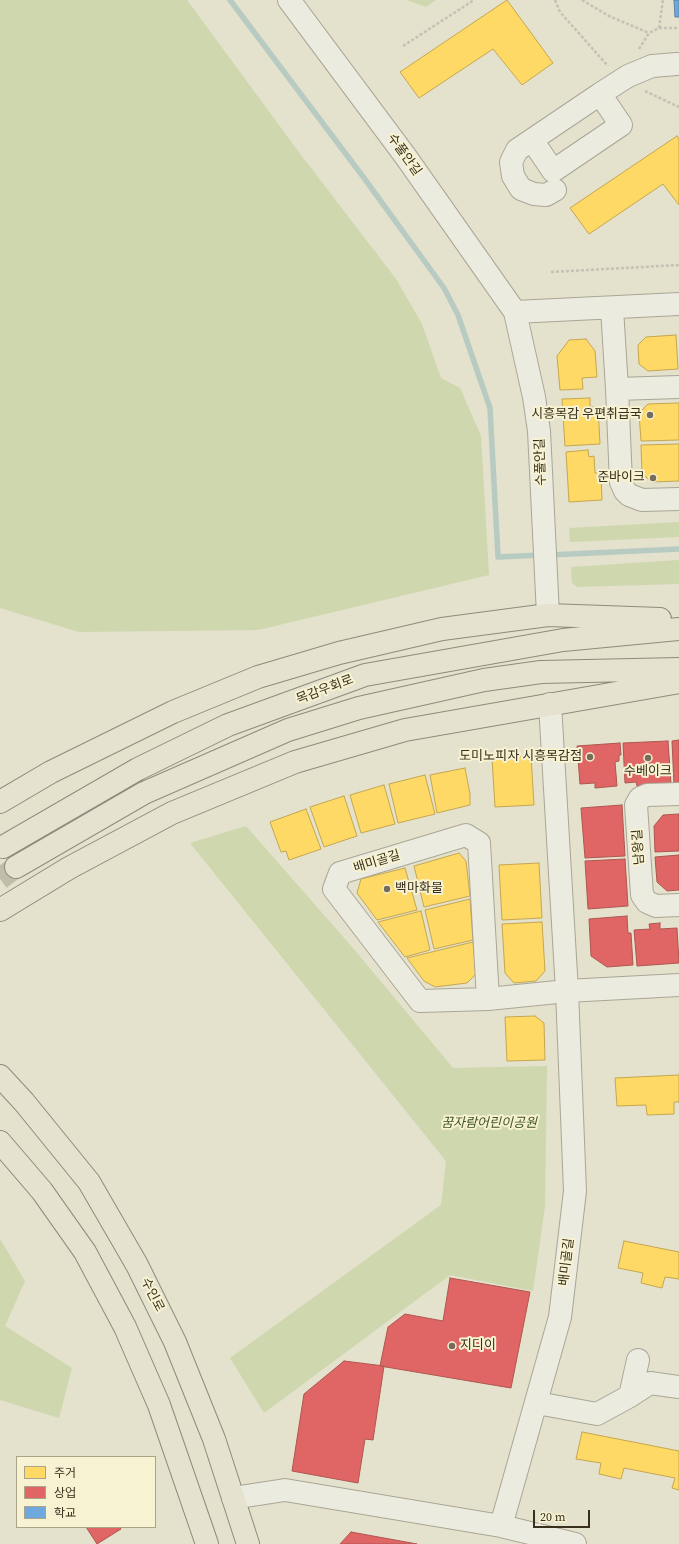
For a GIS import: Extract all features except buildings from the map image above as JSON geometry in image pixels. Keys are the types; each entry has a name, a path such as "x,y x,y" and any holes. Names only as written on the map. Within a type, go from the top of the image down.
{"main road":[{"path":"0,802 50,772 173,712 258,677 338,653 442,629 548,615 679,620"},
{"name":"목감우회로","path":"2,847 138,769 228,725 365,675 563,640 679,629"},
{"name":"목감우회로","path":"16,867 144,793 288,730 359,708 484,680 541,672 679,669"},
{"path":"0,910 69,868 172,813 295,762 405,730 679,682"},
{"name":"수인로","path":"0,1076 24,1102 89,1182 137,1265 175,1342 214,1439 248,1544"},
{"path":"0,1142 42,1191 85,1252 125,1327 160,1405 207,1544"}],"street":[{"name":"수풀안길","path":"290,0 406,157 515,312 534,397 539,431 548,615"},
{"path":"555,190 546,195 534,194 521,190 513,176 511,162 517,150 628,76 652,66 677,64"},
{"path":"532,140 553,171 621,126 600,94"},
{"path":"515,312 679,304"},
{"path":"612,308 621,482 625,491 629,495 642,500 679,499"},
{"path":"617,389 679,387"},
{"name":"배미골길","path":"501,1526 537,1403 560,1317 575,1191 567,990 550,704"},
{"name":"남왕길","path":"679,794 647,795 640,798 636,805 642,895 647,902 656,906 679,905"},
{"name":"배미골길","path":"488,999 479,843 466,835 340,873 334,889 420,1001 488,999 567,990"},
{"path":"567,990 679,985"},
{"path":"630,1396 638,1360"},
{"path":"537,1403 597,1414 630,1396 650,1382 679,1387"},
{"path":"234,1498 285,1490 501,1526 576,1544"}],"path":[{"path":"403,46 474,0"},
{"path":"555,0 560,12 608,66"},
{"path":"582,0 609,16 649,33"},
{"path":"659,28 663,0"},
{"path":"638,51 649,33 659,28 679,28"},
{"path":"551,272 679,265"}],"green space":[{"path":"0,0 187,0 298,151 396,279 422,324 441,378 460,388 481,436 489,575 258,630 79,632 0,608"},
{"path":"407,0 436,0 426,7"},
{"path":"679,522 679,537 570,542 569,528"},
{"path":"679,560 679,584 577,587 572,583 571,567"},
{"name":"꿈자람어린이공원","path":"246,826 352,947 453,1068 547,1066 545,1206 533,1291 450,1275 264,1413 230,1358 441,1205 446,1161 190,843"},
{"path":"0,1239 25,1281 5,1326 72,1368 59,1418 0,1400"}],"waterway":[{"path":"230,0 364,178 444,288 458,315 490,408 498,557 541,555"},
{"path":"549,555 679,549"}],"tunnel":[{"path":"0,879 16,867"}],"place":[{"name":"시흥목감 우편취급국","path":"650,415"},
{"name":"준바이크","path":"653,478"},
{"name":"도미노피자 시흥목감점","path":"590,757"},
{"name":"수베이크","path":"648,758"},
{"name":"백마화물","path":"387,889"},
{"name":"지디이","path":"452,1346"}]}
